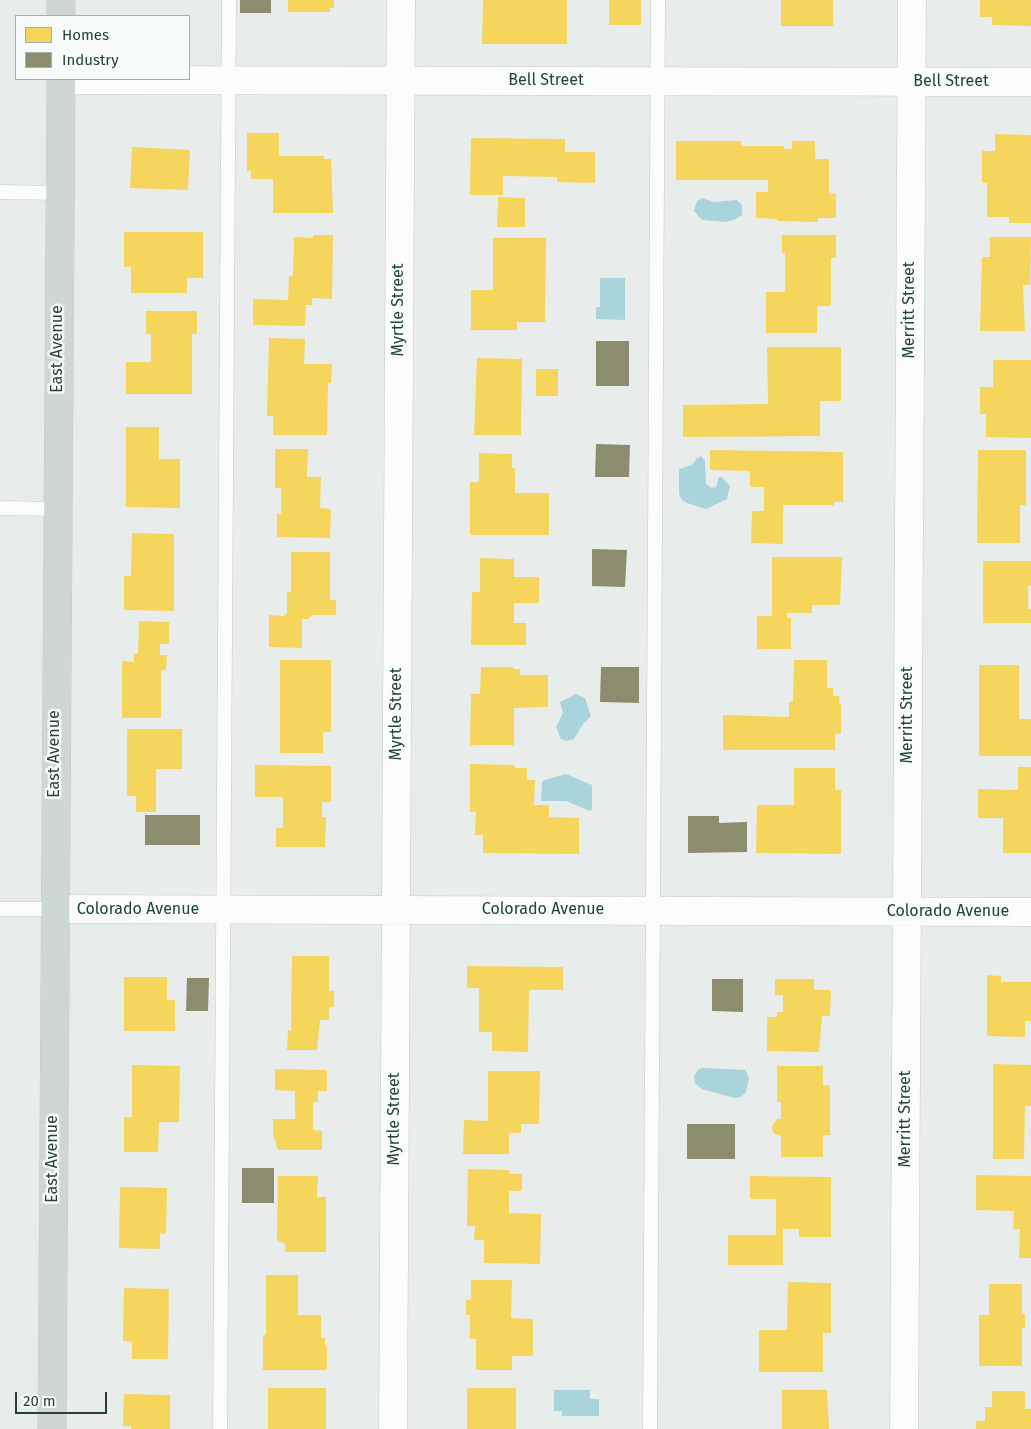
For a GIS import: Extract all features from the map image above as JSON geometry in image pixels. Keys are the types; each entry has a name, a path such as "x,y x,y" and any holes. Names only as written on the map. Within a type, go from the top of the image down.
{"main road":[{"path":"61,0 61,15"},
{"name":"East Avenue","path":"52,1429 60,80"}],"street":[{"name":"Myrtle Street","path":"393,1429 401,0"},
{"name":"Merritt Street","path":"904,1429 912,0"},
{"name":"Bell Street","path":"190,80 1031,82"},
{"name":"Colorado Avenue","path":"54,910 1031,912"}],"lane":[{"path":"220,1429 229,0"},
{"path":"650,1429 658,0"},
{"path":"0,192 60,192"},
{"path":"0,508 57,509"},
{"path":"0,909 54,910"}],"water":[{"path":"702,198 714,202 737,200 742,205 742,215 726,222 702,220 694,211 697,201"},
{"path":"600,278 625,278 625,320 596,319 596,307 600,307"},
{"path":"701,456 705,461 706,484 711,488 716,487 719,477 722,477 730,486 727,499 706,509 687,503 682,500 679,494 679,469 692,465"},
{"path":"576,694 585,698 591,716 583,724 574,739 566,741 561,739 556,727 563,713 560,702"},
{"path":"566,774 592,785 592,809 590,811 566,801 541,801 542,781"},
{"path":"699,1069 745,1070 749,1078 746,1092 741,1097 735,1098 702,1089 695,1083 694,1076"},
{"path":"554,1390 590,1390 590,1399 599,1399 599,1416 562,1416 562,1411 554,1411"}],"building: Homes":[{"path":"288,0 334,0 334,8 330,8 330,12 288,12"},
{"path":"483,0 567,0 567,44 482,44"},
{"path":"609,0 641,0 641,25 609,25"},
{"path":"781,0 833,0 833,26 781,26"},
{"path":"980,0 1031,0 1031,26 992,25 992,17 980,17"},
{"path":"247,133 279,133 279,156 324,156 324,159 331,159 333,213 273,213 273,179 251,179 251,171 247,171"},
{"path":"995,134 1031,135 1031,223 1009,223 1009,217 987,217 987,183 982,183 982,151 995,151"},
{"path":"471,138 565,139 565,152 595,152 595,183 557,182 557,177 503,176 503,195 470,195"},
{"path":"676,141 741,141 741,146 784,146 784,149 792,149 792,141 815,141 815,159 829,159 829,194 836,194 836,218 818,218 818,222 777,221 777,219 756,218 756,192 768,192 768,180 676,180"},
{"path":"132,147 190,150 188,190 130,188"},
{"path":"498,197 525,198 525,227 497,227"},
{"path":"124,232 203,232 203,278 187,278 187,293 131,293 131,267 124,267"},
{"path":"313,235 333,235 332,299 312,298 312,305 306,305 305,326 253,325 253,299 288,300 289,276 293,276 294,237 313,238"},
{"path":"782,235 836,235 836,258 831,258 831,306 817,306 817,333 766,333 766,292 785,292 785,253 782,253"},
{"path":"990,237 1031,237 1030,285 1023,285 1025,331 980,331 982,257 990,257"},
{"path":"493,238 546,238 545,322 517,322 517,330 471,330 471,290 493,290"},
{"path":"146,311 197,311 197,334 192,334 192,394 126,394 126,362 151,362 151,334 146,334"},
{"path":"269,338 305,339 304,364 332,364 331,383 328,383 327,435 273,435 273,416 267,416"},
{"path":"767,347 841,347 841,401 820,401 820,436 683,437 683,405 768,404"},
{"path":"477,358 522,359 521,435 474,435"},
{"path":"993,360 1031,360 1031,438 986,437 986,414 980,414 980,387 993,387"},
{"path":"536,369 558,369 558,396 536,396"},
{"path":"126,427 159,427 159,459 180,459 180,508 126,507"},
{"path":"275,449 308,449 307,477 321,477 320,508 331,509 330,538 277,537 277,514 281,514 281,488 275,488"},
{"path":"710,450 843,452 843,502 834,502 834,505 783,505 783,544 751,543 752,511 764,511 764,487 750,487 750,471 710,470"},
{"path":"978,450 1026,450 1026,505 1020,505 1020,543 977,543"},
{"path":"479,453 512,454 512,468 515,468 515,493 549,493 549,535 470,535 470,482 479,482"},
{"path":"132,533 174,534 174,611 124,610 124,576 131,576"},
{"path":"291,552 330,552 330,600 336,600 336,615 312,615 308,619 302,619 302,648 269,647 269,615 284,616 287,613 287,592 291,592"},
{"path":"772,557 842,557 840,605 812,605 812,613 787,613 787,618 791,618 791,649 757,649 757,616 772,616"},
{"path":"480,558 514,559 514,577 539,577 539,603 514,603 514,623 526,623 526,645 471,645 472,592 480,592"},
{"path":"983,561 1031,561 1031,586 1028,586 1028,609 1031,609 1031,623 983,623"},
{"path":"139,621 169,622 169,644 160,644 160,655 167,655 166,670 161,670 161,718 122,718 122,661 134,662 134,654 138,654"},
{"path":"280,660 331,660 331,732 323,732 323,753 280,753"},
{"path":"794,660 827,660 827,688 833,688 833,696 839,696 839,703 841,703 841,734 835,734 835,750 723,750 723,715 789,717 789,702 793,702"},
{"path":"979,665 1019,665 1019,719 1031,719 1031,756 979,756"},
{"path":"481,667 513,667 513,669 520,669 520,675 548,675 548,707 514,708 514,745 470,745 471,694 480,694"},
{"path":"127,729 182,729 182,769 156,769 156,812 136,812 136,796 127,796"},
{"path":"470,764 515,765 515,768 527,768 527,780 535,780 534,805 549,805 549,817 579,818 579,854 483,853 483,835 475,835 476,812 470,812"},
{"path":"255,765 331,766 331,802 322,802 322,817 326,817 325,847 276,847 276,828 283,828 283,797 255,797"},
{"path":"1018,767 1031,767 1031,853 1003,853 1003,818 978,818 978,789 1018,790"},
{"path":"794,768 835,768 835,790 841,790 841,854 756,853 757,805 794,805"},
{"path":"292,956 329,956 329,991 334,991 334,1007 329,1007 329,1020 320,1020 317,1050 287,1050 288,1030 291,1031"},
{"path":"467,966 563,967 563,990 529,990 528,1052 492,1051 492,1032 479,1032 479,988 467,988"},
{"path":"987,975 1001,976 1001,982 1031,982 1031,1021 1025,1021 1025,1037 987,1036"},
{"path":"124,977 167,977 167,1000 175,1000 175,1031 124,1031"},
{"path":"775,979 814,979 814,990 831,990 830,1016 822,1016 819,1052 767,1051 767,1017 777,1017 777,1012 783,1012 783,995 775,995"},
{"path":"993,1064 1031,1065 1031,1106 1025,1106 1024,1159 993,1159"},
{"path":"132,1065 180,1066 179,1122 159,1122 158,1152 124,1152 124,1117 132,1117"},
{"path":"777,1066 823,1066 823,1086 830,1085 830,1135 823,1135 823,1157 781,1157 781,1136 774,1134 772,1127 777,1119 781,1119 781,1102 777,1102"},
{"path":"275,1069 327,1070 327,1091 318,1091 318,1102 313,1102 313,1130 322,1131 322,1150 278,1150 273,1134 273,1119 295,1119 295,1091 275,1090"},
{"path":"488,1071 540,1071 539,1124 521,1124 521,1133 509,1133 509,1154 463,1154 464,1120 488,1121"},
{"path":"468,1169 509,1170 509,1174 522,1174 522,1191 509,1191 509,1213 541,1214 540,1264 484,1263 484,1240 474,1240 475,1226 467,1226"},
{"path":"976,1175 1031,1176 1031,1258 1019,1258 1020,1229 1013,1229 1014,1211 976,1210"},
{"path":"278,1176 318,1176 317,1197 326,1197 326,1252 285,1252 285,1244 277,1240"},
{"path":"750,1176 831,1177 831,1237 799,1237 799,1229 783,1229 783,1265 728,1265 728,1235 776,1235 776,1199 750,1199"},
{"path":"120,1187 167,1188 166,1234 160,1233 160,1249 119,1248"},
{"path":"266,1275 298,1275 298,1315 321,1315 321,1338 325,1338 325,1346 327,1346 327,1370 263,1370 263,1335 266,1335"},
{"path":"471,1280 512,1280 511,1318 533,1319 533,1356 512,1356 512,1370 476,1370 476,1339 470,1339 470,1315 466,1315 466,1300 471,1300"},
{"path":"788,1282 831,1283 831,1333 823,1333 823,1372 759,1372 759,1330 787,1330"},
{"path":"989,1284 1022,1284 1022,1314 1025,1314 1025,1328 1022,1328 1022,1366 979,1366 979,1315 989,1315"},
{"path":"124,1288 169,1289 168,1359 132,1359 132,1342 123,1341"},
{"path":"268,1388 326,1388 326,1429 268,1429"},
{"path":"467,1388 516,1388 516,1429 467,1429"},
{"path":"782,1390 827,1390 829,1429 782,1429"},
{"path":"992,1391 1025,1391 1025,1409 1031,1409 1031,1429 976,1429 976,1421 985,1421 985,1407 992,1407"},
{"path":"124,1394 170,1395 170,1429 131,1429 131,1426 123,1426"}],"building: Industry":[{"path":"240,0 271,0 271,13 240,13"},
{"path":"596,341 629,341 629,386 596,386"},
{"path":"596,444 630,445 629,477 595,477"},
{"path":"592,549 627,550 625,587 592,586"},
{"path":"601,667 639,667 639,703 600,702"},
{"path":"145,815 200,815 200,845 145,845"},
{"path":"688,816 719,816 719,823 747,822 747,852 688,853"},
{"path":"187,978 209,978 208,1011 186,1011"},
{"path":"712,979 743,979 743,1012 712,1011"},
{"path":"687,1124 735,1124 735,1159 687,1159"},
{"path":"242,1168 274,1168 274,1203 242,1203"}]}
